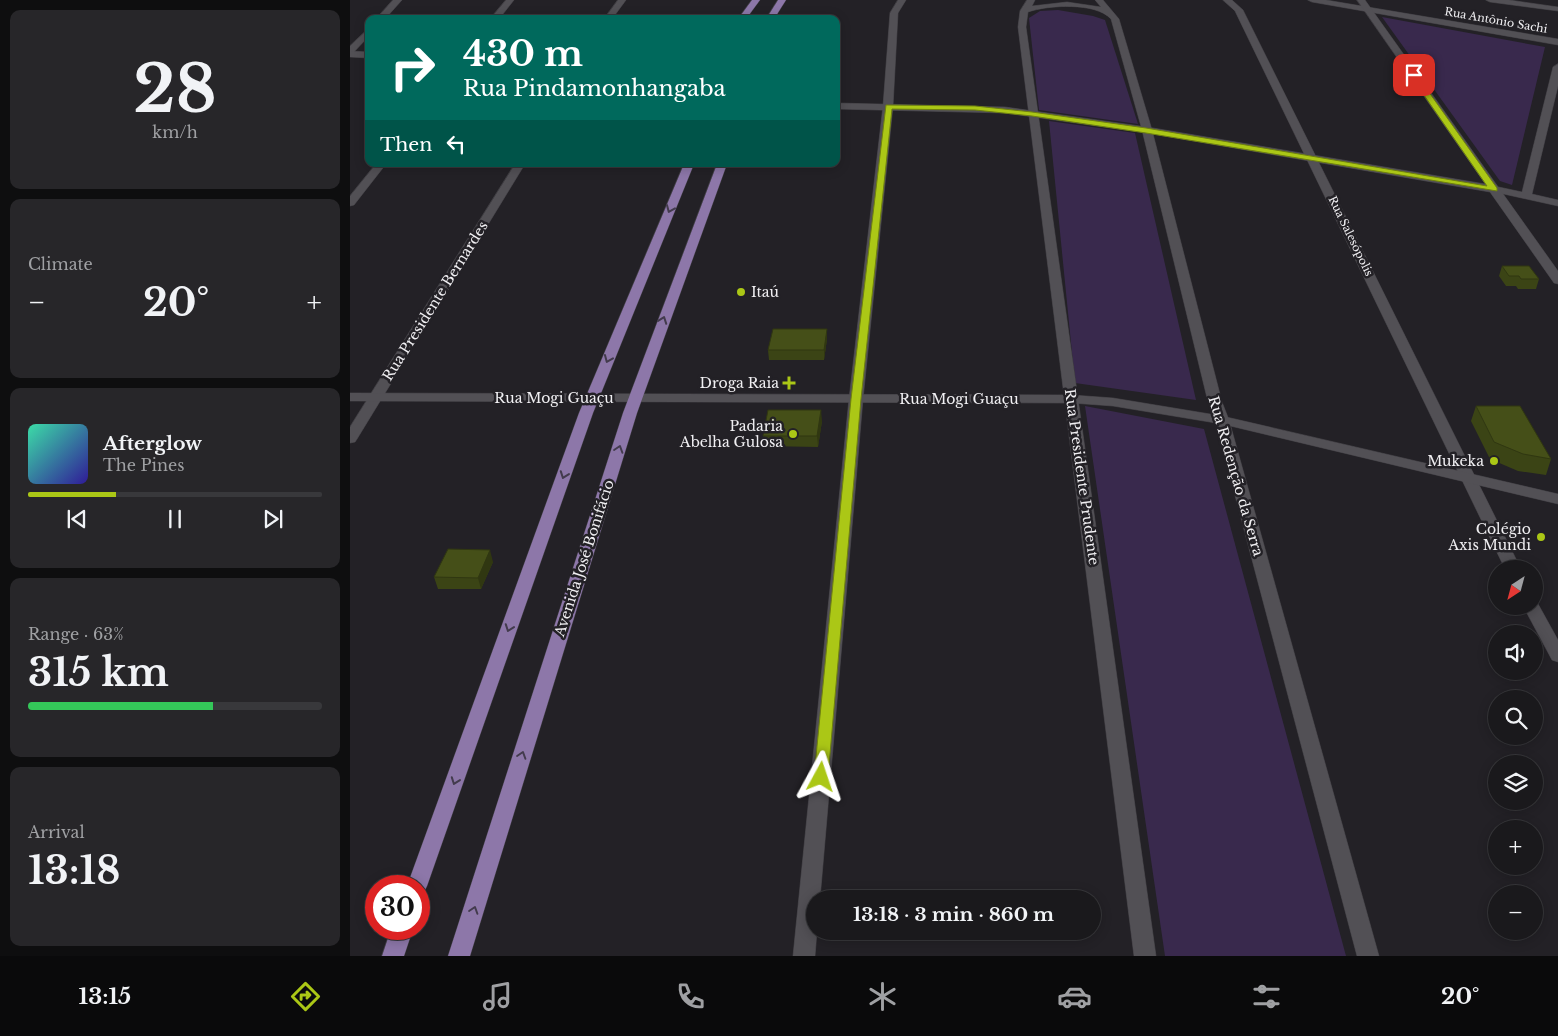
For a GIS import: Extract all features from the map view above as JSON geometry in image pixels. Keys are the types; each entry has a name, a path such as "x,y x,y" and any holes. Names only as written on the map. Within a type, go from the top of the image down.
{"main road":[{"path":"745,15 756,0"},
{"path":"773,15 782,0"},
{"path":"422,875 592,398 688,167"},
{"name":"Avenida José Bonifácio","path":"459,956 635,398 721,167"},
{"path":"393,956 398,940"}],"street":[{"path":"384,15 398,0"},
{"path":"497,15 510,0"},
{"path":"611,15 622,0"},
{"path":"804,956 856,399 888,106 894,13 902,0"},
{"path":"1024,11 1031,0"},
{"name":"Rua Redenção da Serra","path":"1099,0 1116,19 1215,402 1222,420 1368,956"},
{"name":"Rua Salesópolis","path":"1227,0 1239,10 1509,560"},
{"name":"Rua Antônio Sachi","path":"1312,0 1558,42"},
{"path":"1361,0 1558,280"},
{"path":"1490,0 1554,6"},
{"path":"1024,11 1041,5 1068,4 1094,7 1111,14"},
{"name":"Rua Presidente Prudente","path":"1024,11 1022,27 1032,114 1072,400 1145,956"},
{"path":"350,52 365,35"},
{"path":"350,52 365,54"},
{"path":"1526,196 1558,67"},
{"path":"840,106 975,108 1032,114 1146,130 1313,160 1494,189 1558,203"},
{"path":"350,203 379,167"},
{"name":"Rua Presidente Bernardes","path":"350,439 518,167"},
{"name":"Rua Mogi Guaçu","path":"350,397 1072,400 1113,402 1222,420 1469,477 1557,495"},
{"path":"1536,615 1558,656"}],"shaded area":[{"path":"1058,10 1105,20 1138,124 1039,110 1029,18 1040,11"},
{"path":"1382,17 1545,47 1512,185 1500,181"},
{"path":"1049,121 1135,133 1196,400 1075,383"},
{"path":"1085,406 1204,429 1346,956 1165,956"}],"building":[{"path":"1502,266 1529,266 1539,279 1521,279 1519,276 1509,276"},
{"path":"773,329 827,329 824,350 768,350"},
{"path":"1476,406 1520,406 1551,459 1523,454 1494,442"},
{"path":"768,410 821,410 817,436 763,436"},
{"path":"448,549 490,550 478,578 434,577"}],"place":[{"name":"Itaú","path":"741,292"},
{"name":"Droga Raia","path":"789,383"},
{"name":"Padaria Abelha Gulosa","path":"793,434"},
{"name":"Mukeka","path":"1494,461"},
{"name":"Colégio Axis Mundi","path":"1541,537"}],"route":[{"path":"821,777 856,399 888,106 1005,110 1146,130 1313,160 1494,189 1414,75"}]}
